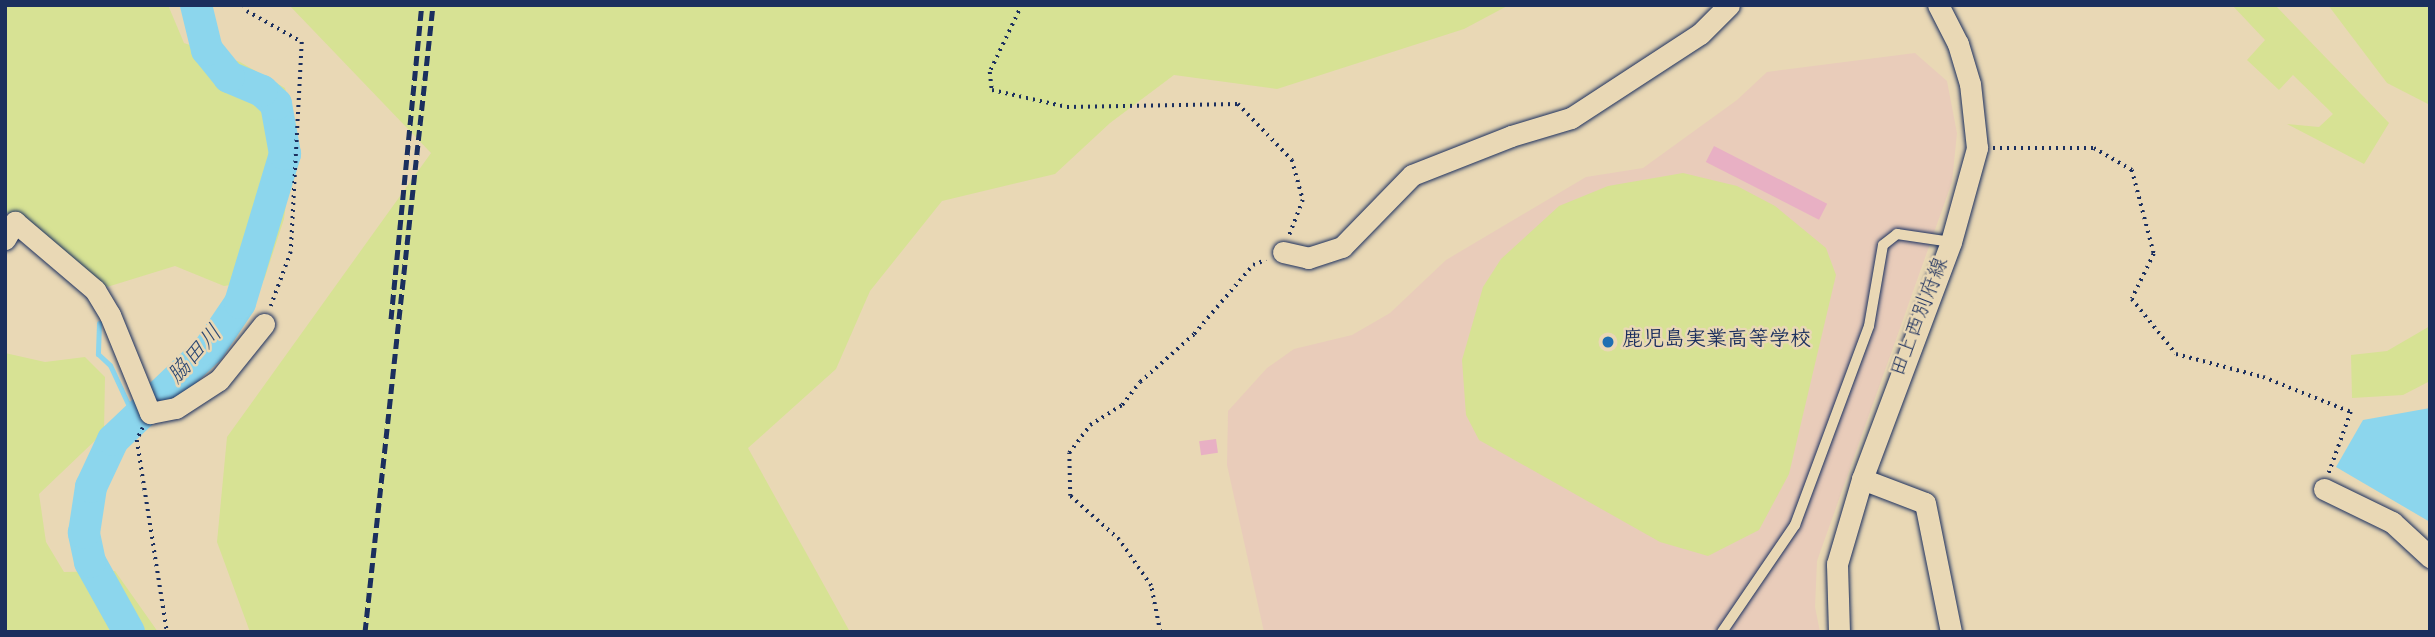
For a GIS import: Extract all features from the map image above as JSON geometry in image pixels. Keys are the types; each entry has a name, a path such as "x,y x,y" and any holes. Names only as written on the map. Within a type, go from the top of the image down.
{"street":[{"path":"1283,253 1308,258 1342,247 1412,175 1511,136 1572,118 1700,34 1729,5"},
{"name":"田上西別府線","path":"1839,632 1838,564 1862,479 1951,242 1977,148 1970,84 1958,44 1938,5"},
{"path":"5,239 15,222 95,290 110,315 134,381 150,413 176,408 219,380 264,324"},
{"path":"1862,479 1924,503 1951,632"},
{"path":"2323,489 2392,522 2430,557"}],"lane":[{"path":"1722,632 1795,525 1869,326 1883,245 1897,234 1951,242"}],"path":[{"path":"244,5 247,11 302,42 290,252 264,324"},
{"path":"1022,5 990,72 992,90 1068,107 1238,104 1292,160 1303,201 1283,253 1253,265 1194,334 1140,382 1122,405 1090,425 1069,453 1070,496 1119,540 1151,586 1160,632"},
{"path":"1977,148 2094,148 2132,170 2154,254 2132,299 2176,354 2263,377 2351,412 2323,489"},
{"path":"150,413 138,440 167,632"}],"shaded area":[{"name":"鹿児島実業高等学校","path":"1915,53 1947,81 1957,133 1952,182 1817,561 1815,607 1820,632 1264,632 1227,465 1228,411 1267,368 1294,349 1352,335 1390,313 1446,260 1586,177 1643,168 1737,100 1767,72"}],"green space":[{"path":"5,5 168,5 184,43 240,62 285,88 296,129 284,219 264,280 224,286 175,266 107,287 5,211"},
{"path":"289,5 1509,5 1464,29 1277,89 1174,75 1110,123 1055,174 942,201 870,291 836,369 748,448 850,632 250,632 217,542 227,437 431,153"},
{"path":"2232,5 2275,5 2389,123 2364,164 2287,124 2319,127 2333,114 2293,75 2279,90 2247,60 2265,40"},
{"path":"2328,5 2430,5 2430,105 2387,83"},
{"path":"1683,173 1737,186 1775,206 1826,248 1836,275 1789,474 1759,530 1708,556 1660,542 1479,440 1466,415 1462,360 1483,287 1501,259 1559,206 1608,186"},
{"path":"2430,326 2430,381 2403,395 2352,398 2351,355 2387,351"},
{"path":"5,353 45,362 85,357 105,377 104,432 39,494 46,542 64,572 115,571 158,632 5,632"}],"water":[{"path":"2430,408 2430,522 2336,467 2363,420"}],"building":[{"path":"1714,146 1827,204 1819,220 1706,162"},
{"path":"1216,439 1218,453 1201,455 1199,441"}],"waterway":[{"name":"脇田川","path":"129,632 90,562 84,533 91,487 113,440 209,349 240,303 285,154 276,104 262,91 229,77 207,50 196,5"},
{"path":"99,323 98,354 110,365 135,419"}],"railway":[{"path":"391,319 422,5"},
{"path":"365,632 433,5"}],"place":[{"name":"鹿児島実業高等学校","path":"1608,342"}]}
